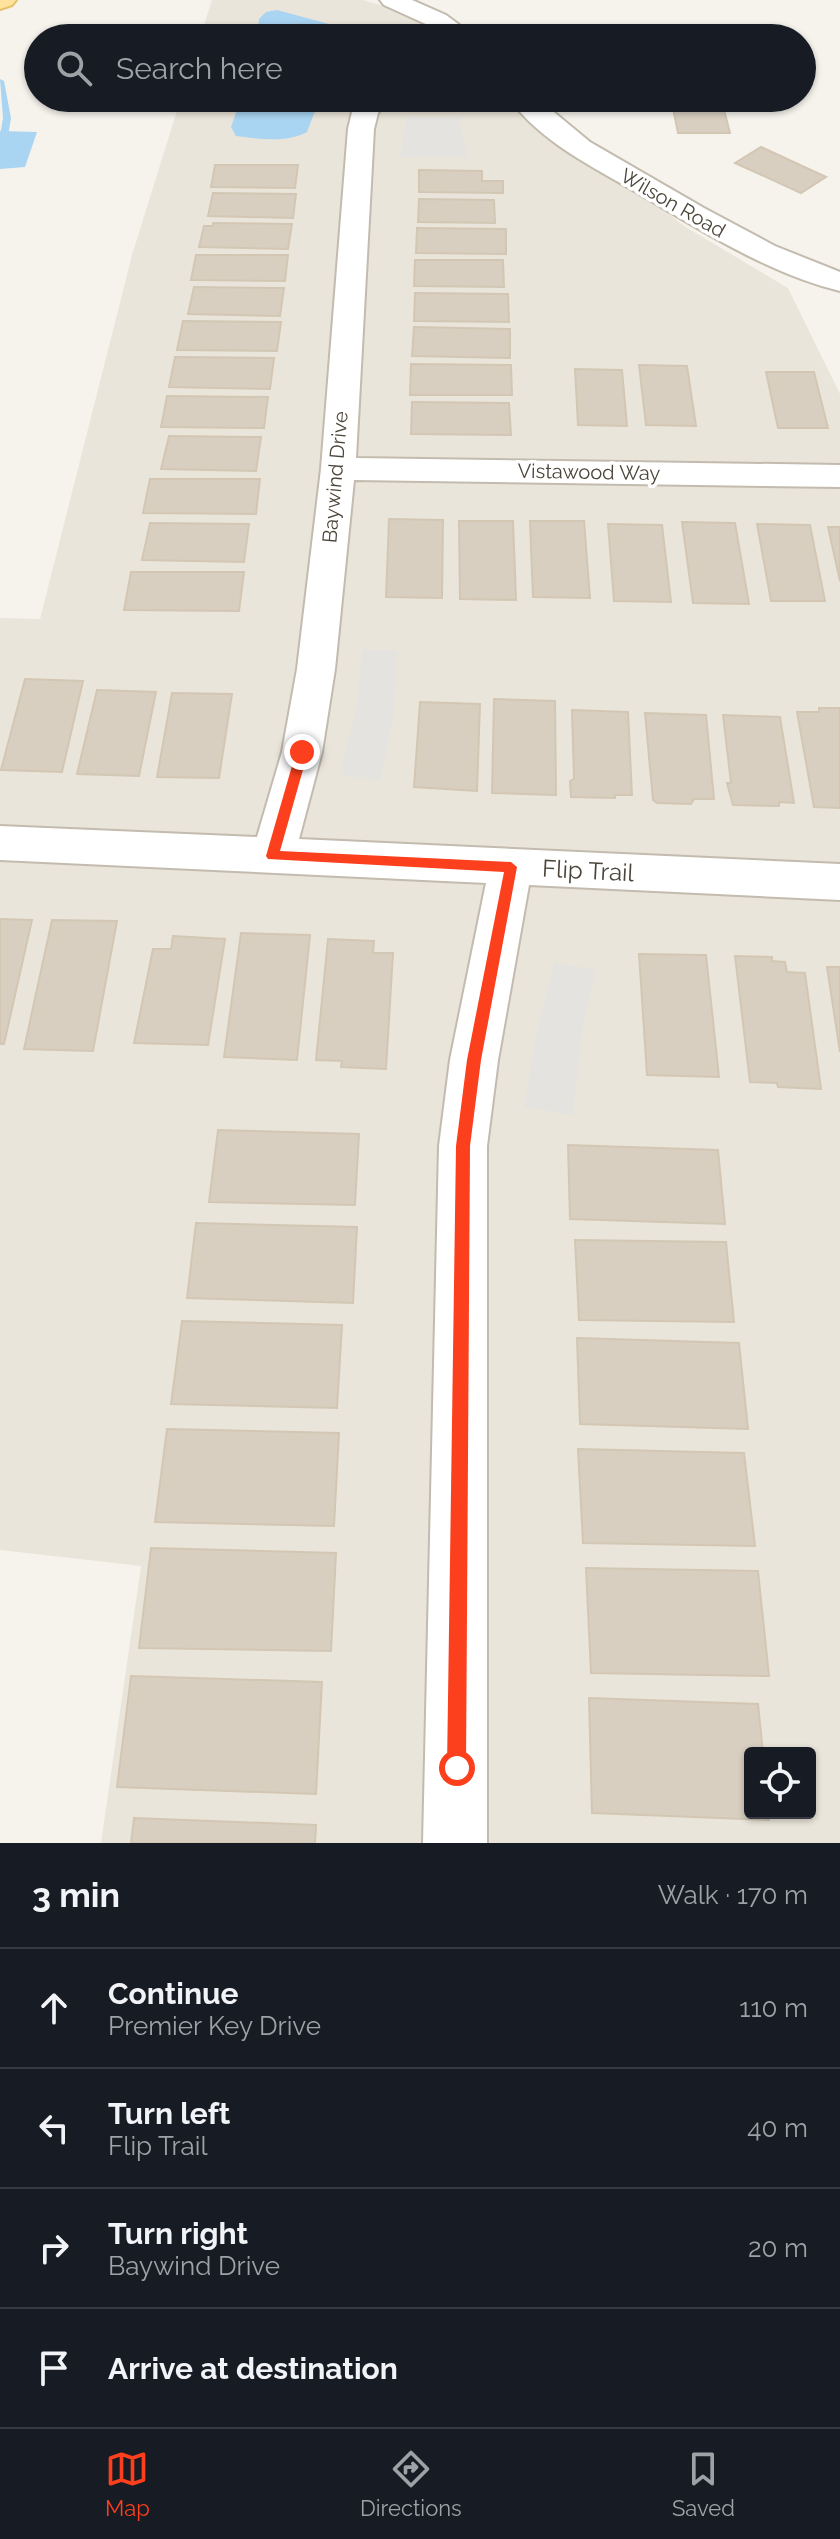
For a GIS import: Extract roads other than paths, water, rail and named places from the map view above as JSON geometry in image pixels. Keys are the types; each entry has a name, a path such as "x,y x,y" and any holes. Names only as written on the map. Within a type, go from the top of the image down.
{"street":[{"path":"392,0 443,24"},
{"name":"Baywind Drive","path":"273,856 312,705 338,469 361,129 365,112"},
{"name":"Wilson Road","path":"538,112 578,146 724,233 783,263 840,282"},
{"name":"Vistawood Way","path":"338,469 840,476"},
{"name":"Flip Trail","path":"0,843 840,882"},
{"path":"455,1843 463,1146 474,1060 511,867"}],"water":[{"path":"277,10 329,24 258,24 266,12"},
{"path":"236,112 315,112 307,132 290,138 236,136 231,127"},
{"path":"0,131 37,132 25,167 0,169"}],"waterway":[{"path":"0,81 7,118 0,161"}]}
